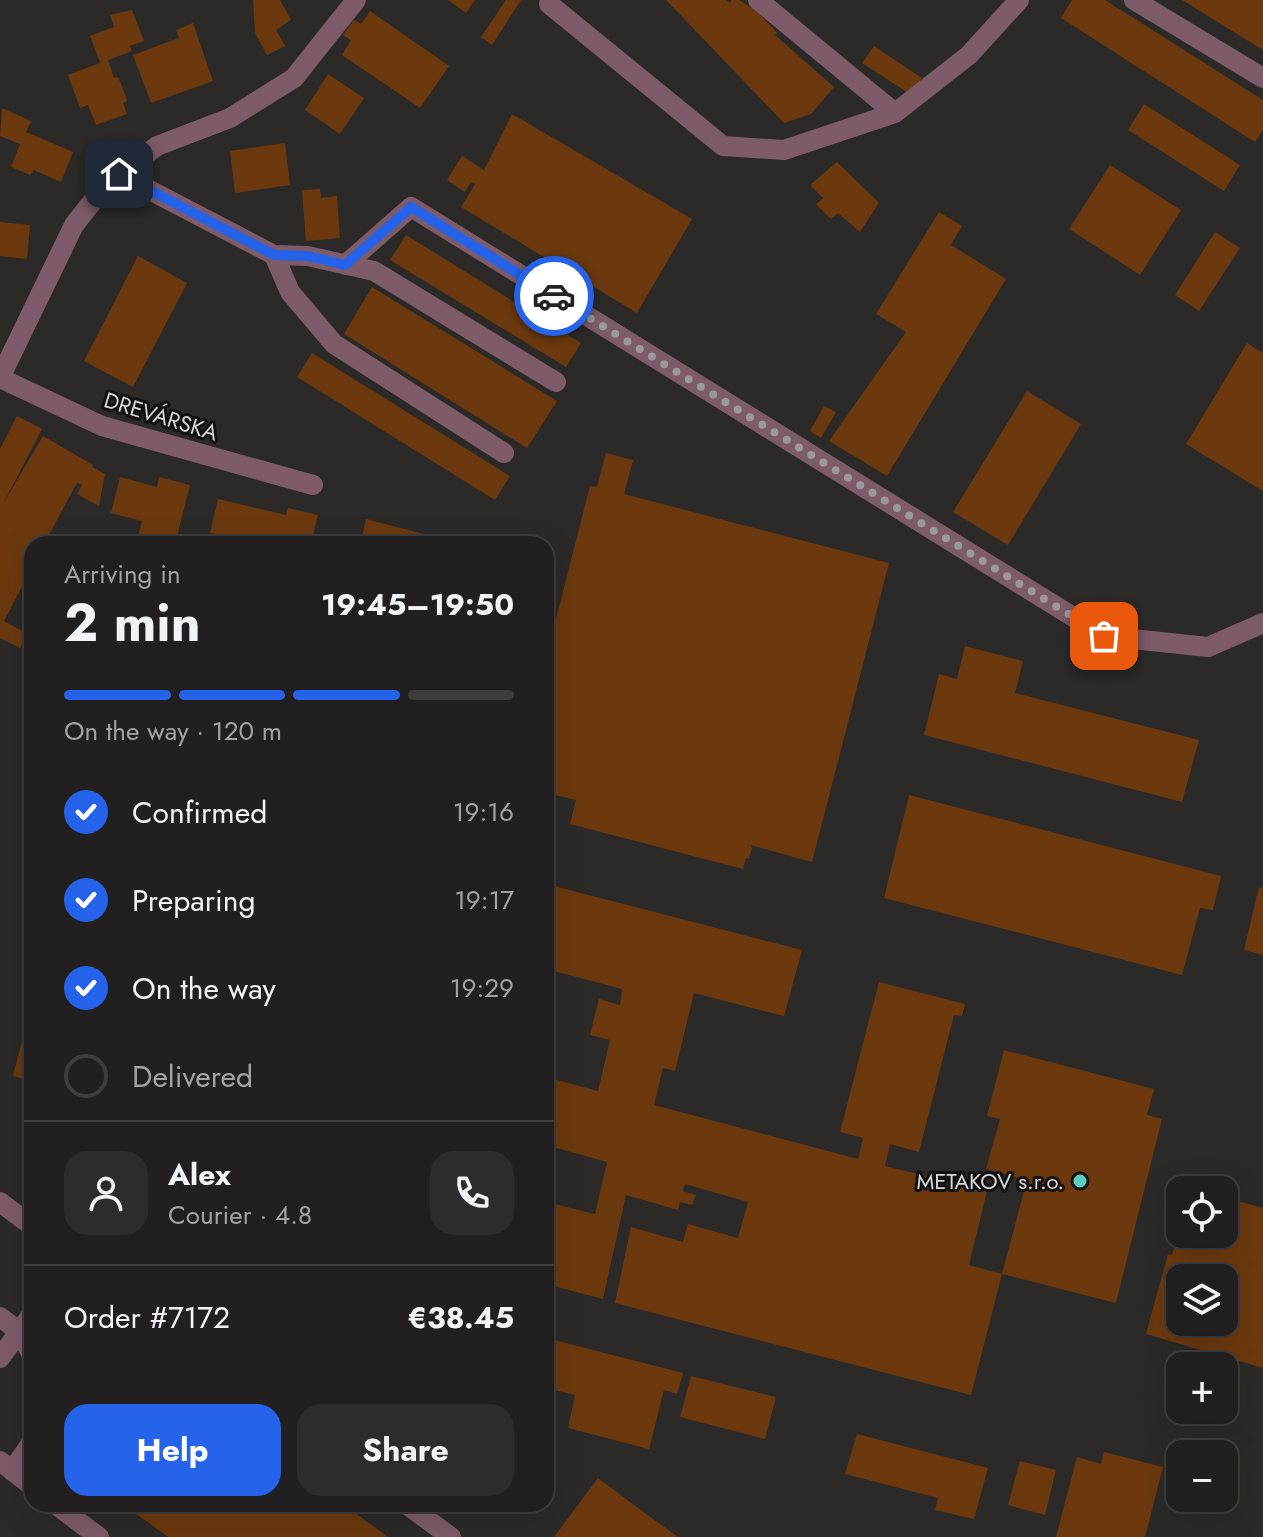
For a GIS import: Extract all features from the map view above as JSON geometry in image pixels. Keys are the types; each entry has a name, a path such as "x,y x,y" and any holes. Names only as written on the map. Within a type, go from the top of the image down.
{"street":[{"name":"DREVÁRSKA","path":"313,485 102,426 0,378 74,225 100,192 157,146 230,118 294,78 356,0"},
{"path":"758,0 895,113"},
{"path":"549,4 723,146 784,150 895,113 969,55 1019,0"},
{"path":"1134,0 1263,78"},
{"path":"119,174 274,255 308,256 374,271 556,382"},
{"path":"345,265 411,207 1104,636 1208,647 1263,623"},
{"path":"274,255 290,292 334,344 504,453"},
{"path":"0,1202 24,1220"},
{"path":"0,1317 20,1332 24,1340"},
{"path":"0,1358 24,1326"},
{"path":"24,1449 6,1466 24,1480"},
{"path":"66,1512 99,1537"},
{"path":"417,1512 451,1537"}],"building":[{"path":"253,0 280,0 291,20 276,30 285,46 267,55 255,33"},
{"path":"448,0 475,0 466,13"},
{"path":"506,0 521,0 492,45 481,37"},
{"path":"666,0 726,0 730,3 739,0 758,12 777,33 775,35 834,87 811,114 784,123"},
{"path":"1072,0 1105,0 1263,100 1263,130 1255,142 1061,18"},
{"path":"1182,0 1263,0 1263,50"},
{"path":"132,10 144,41 130,46 132,51 108,60 114,78 118,77 123,89 127,114 96,125 88,105 80,108 68,75 100,63 90,36 114,27 110,15"},
{"path":"370,11 449,66 420,108 342,55 351,40 343,35 354,20 361,24"},
{"path":"193,23 213,81 151,103 133,55 179,38 176,30"},
{"path":"874,46 922,78 910,94 862,63"},
{"path":"328,74 364,98 340,134 305,110"},
{"path":"1144,104 1240,165 1224,191 1128,130"},
{"path":"2,108 31,121 26,132 73,152 61,182 34,170 30,175 11,167 20,144 0,136"},
{"path":"512,114 692,219 637,313 461,207 475,184 471,182 465,192 447,180 462,156 484,170"},
{"path":"285,143 290,185 235,193 230,151"},
{"path":"837,162 879,203 860,232 838,213 831,219 816,204 823,198 810,185"},
{"path":"1110,165 1181,210 1140,275 1069,229"},
{"path":"320,189 321,198 337,196 340,238 306,241 302,190"},
{"path":"939,212 962,226 951,245 1006,279 887,476 829,441 906,332 876,314"},
{"path":"0,222 30,225 27,259 0,256"},
{"path":"1215,232 1240,248 1199,311 1175,295"},
{"path":"406,235 581,343 566,367 390,260"},
{"path":"138,256 187,283 133,387 84,361"},
{"path":"372,287 557,401 527,448 344,334"},
{"path":"1247,343 1263,353 1263,491 1186,444"},
{"path":"312,353 510,476 495,500 297,377"},
{"path":"1027,391 1081,424 1008,545 953,512"},
{"path":"824,406 836,412 821,438 810,431"},
{"path":"17,416 42,429 3,504 43,436 105,474 99,506 77,494 82,485 77,483 48,536 24,536 24,583 4,621 24,632 20,648 0,638 0,449"},
{"path":"606,453 633,460 624,494 889,563 812,862 750,845 749,859 746,858 743,869 570,824 576,800 554,795 554,627 590,486 597,487"},
{"path":"120,477 157,487 159,477 190,485 177,536 138,536 142,521 111,513"},
{"path":"218,499 286,515 288,508 318,515 313,536 222,536 210,533"},
{"path":"366,519 431,536 362,536"},
{"path":"965,646 1023,661 1015,693 1199,740 1182,802 924,735 939,674 957,679"},
{"path":"909,795 1221,876 1213,910 1200,908 1182,975 884,898"},
{"path":"554,886 802,950 784,1016 694,993 675,1071 663,1068 654,1105 858,1159 863,1138 840,1132 879,982 965,1004 962,1016 954,1015 919,1152 890,1144 885,1166 987,1191 969,1265 1002,1274 971,1395 615,1303 631,1227 683,1242 688,1224 738,1238 748,1202 685,1184 683,1191 696,1195 692,1205 680,1202 678,1210 626,1195 603,1299 554,1286 554,1204 595,1214 607,1162 554,1147 554,1079 598,1091 610,1040 590,1035 599,999 620,1005 622,989 554,971"},
{"path":"1259,887 1263,888 1263,955 1244,950"},
{"path":"24,1033 24,1079 13,1076"},
{"path":"1004,1050 1154,1089 1147,1115 1162,1119 1116,1303 1002,1274 1027,1180 986,1169 1000,1119 987,1116"},
{"path":"1238,1201 1263,1208 1263,1368 1238,1361 1238,1352 1208,1352 1146,1334 1168,1254 1172,1255 1174,1248 1238,1248"},
{"path":"554,1340 683,1373 677,1394 664,1390 649,1449 568,1428 575,1395 554,1390"},
{"path":"691,1376 776,1397 765,1439 680,1417"},
{"path":"857,1434 988,1468 974,1519 935,1510 938,1498 845,1474"},
{"path":"1104,1452 1163,1467 1145,1537 1056,1537 1077,1457 1101,1464"},
{"path":"1020,1461 1056,1470 1045,1515 1008,1505"},
{"path":"598,1478 649,1516 678,1537 554,1537"},
{"path":"134,1512 354,1512 388,1537 168,1537"}],"way so far":[{"path":"554,296 1104,636"}],"place":[{"name":"METAKOV s.r.o.","path":"1080,1181"}],"route":[{"path":"119,174 274,255 308,256 345,265 411,207 554,296"}]}
